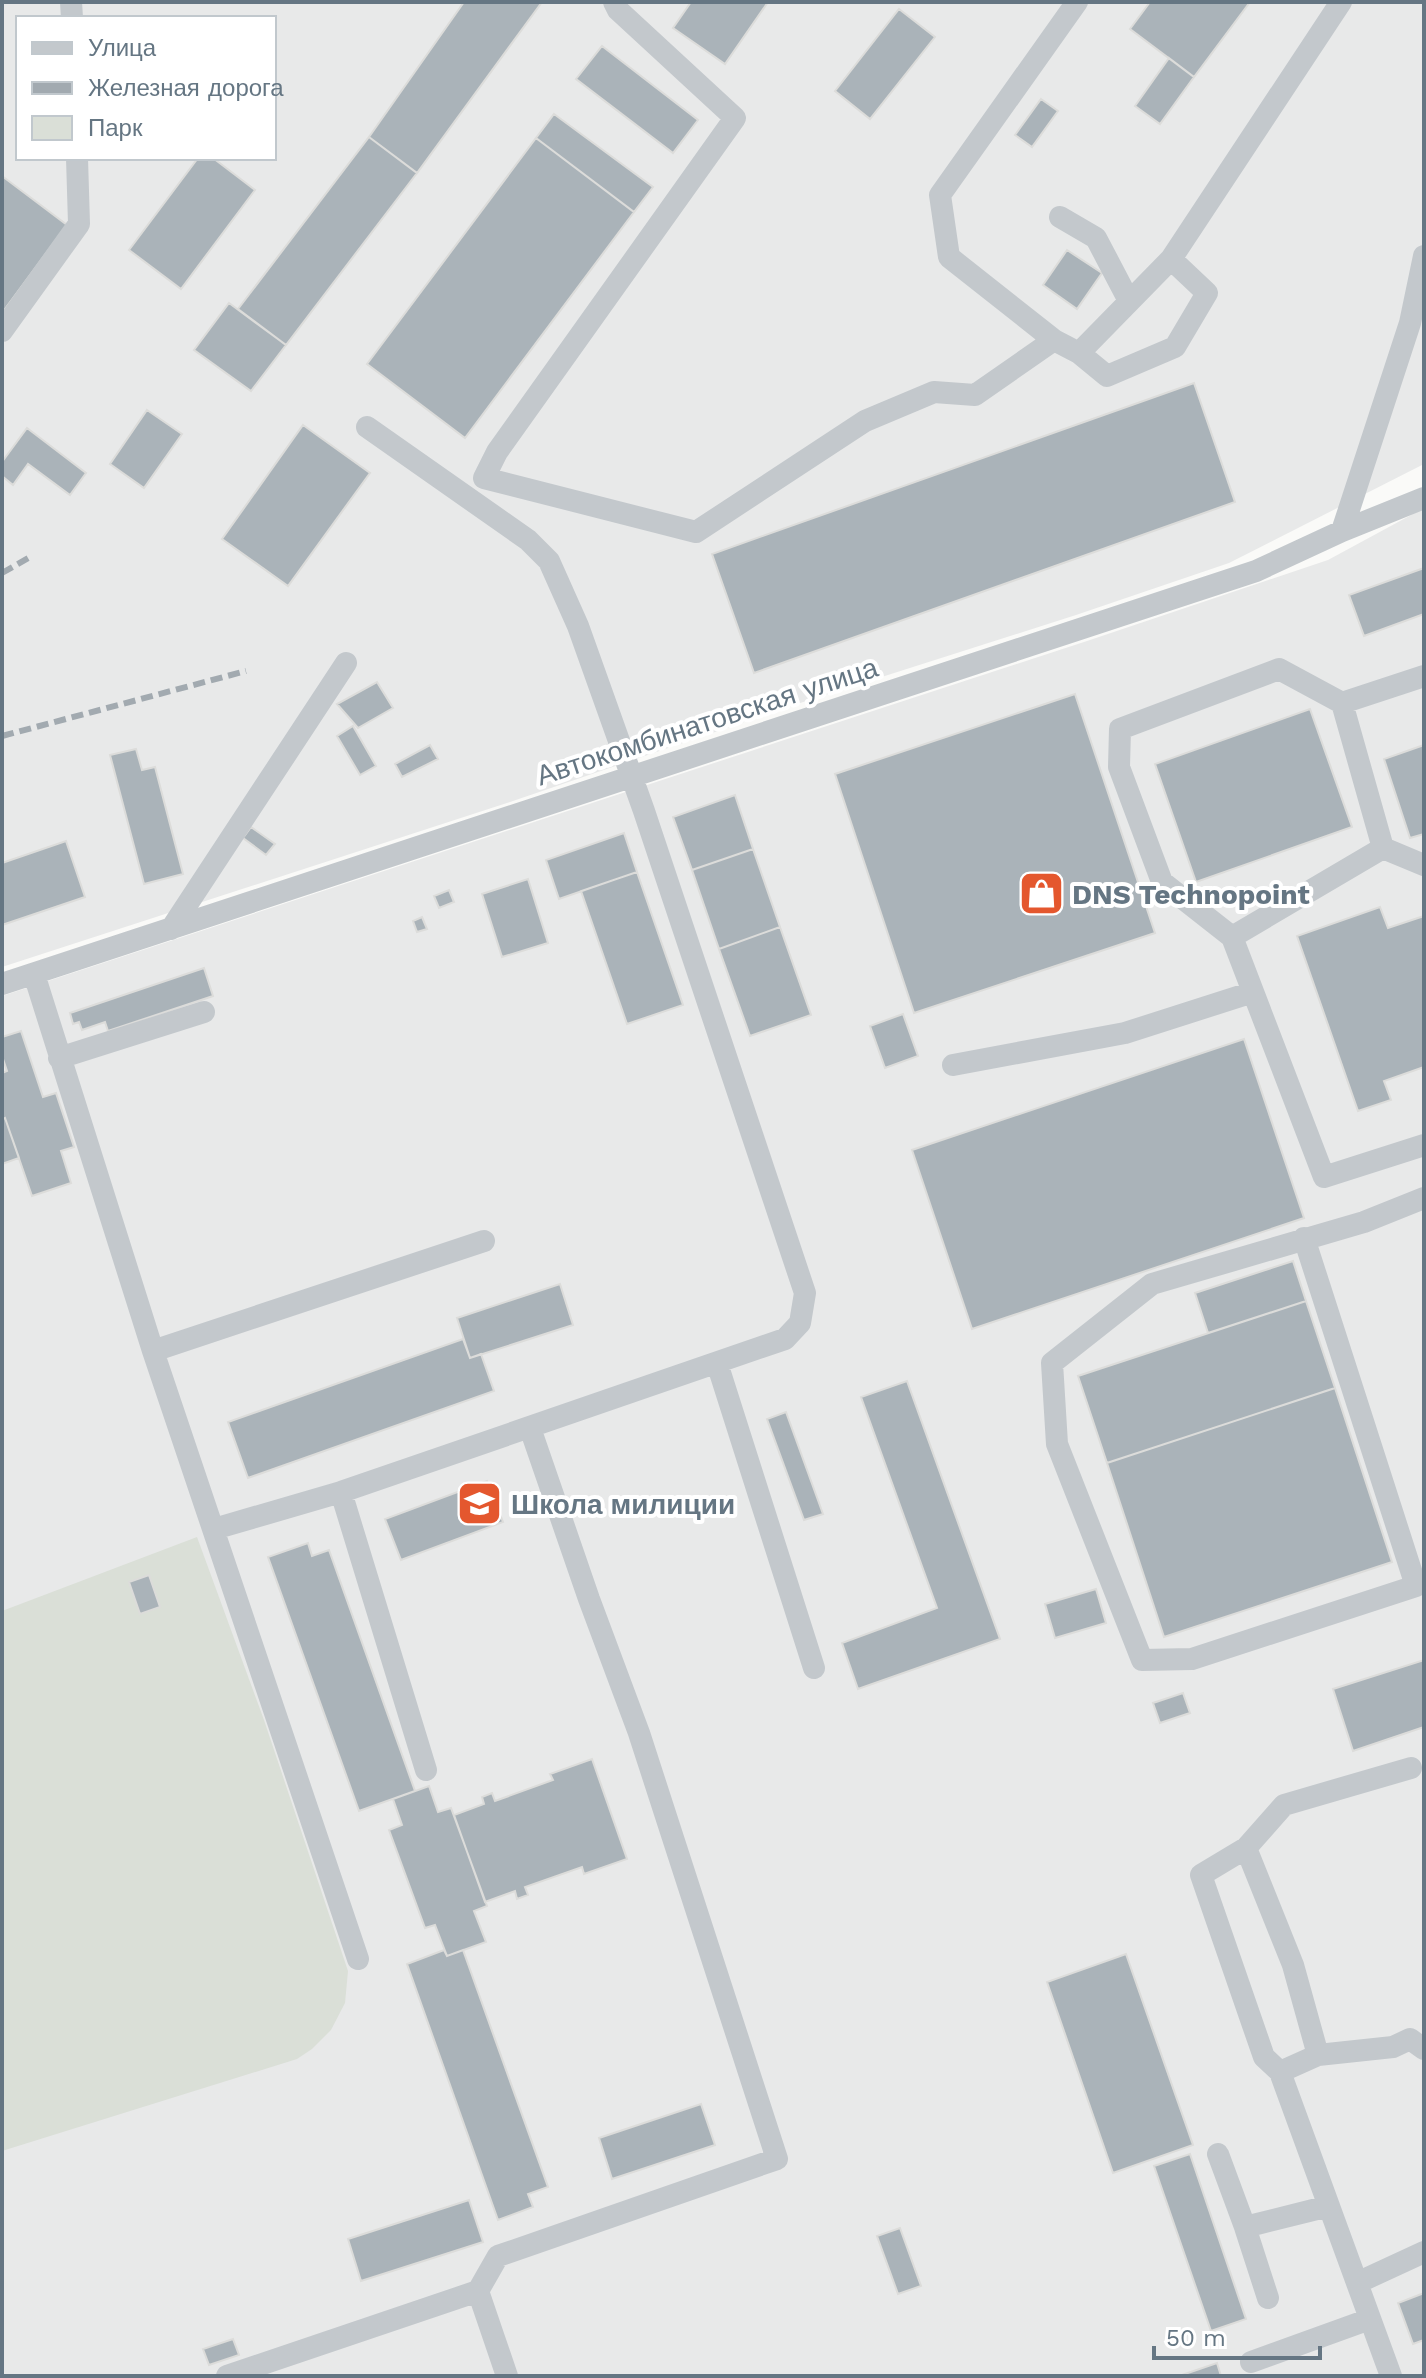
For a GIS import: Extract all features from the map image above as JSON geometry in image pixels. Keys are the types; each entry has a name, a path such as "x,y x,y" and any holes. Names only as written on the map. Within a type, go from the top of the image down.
{"street":[{"path":"470,499 497,452 735,118 618,10 614,2"},
{"path":"1077,2 940,195 949,257 1054,340 1079,353 1107,376 1175,347 1207,293 1171,259"},
{"path":"1079,353 1171,259 1341,2"},
{"path":"2,331 79,224 77,160"},
{"path":"1060,217 1096,238 1129,301"},
{"path":"1342,531 1410,323 1424,256"},
{"path":"484,478 696,532 865,421 934,392 975,395 1054,340"},
{"path":"214,1529 341,1492 785,1339 800,1323 805,1293 631,776 578,626 549,561 528,540 367,427"},
{"name":"Автокомбинатовская улица","path":"2,984 1256,571 1342,531 1424,498"},
{"path":"171,929 346,663"},
{"path":"1383,848 1342,703 1279,669 1120,729 1119,767 1162,882 1232,937 1324,1177 1424,1145"},
{"path":"1342,703 1424,676"},
{"path":"1383,848 1424,865"},
{"path":"1232,937 1383,848"},
{"path":"34,974 153,1351 358,1959"},
{"path":"953,1065 1125,1033 1253,992"},
{"path":"59,1058 204,1012"},
{"path":"1304,1238 1420,1591 1192,1659 1142,1660 1057,1444 1052,1363 1152,1284 1304,1238 1364,1222 1424,1198"},
{"path":"153,1351 484,1241"},
{"path":"717,1363 814,1668"},
{"path":"227,2376 478,2291 498,2256 777,2159 639,1733 530,1428"},
{"path":"341,1492 426,1770"},
{"path":"1391,2376 1280,2072 1264,2057 1201,1875 1246,1848 1284,1805 1411,1768"},
{"path":"1246,1848 1293,1965 1318,2055"},
{"path":"1280,2072 1318,2055 1393,2047 1410,2039 1424,2049"},
{"path":"1218,2154 1268,2298"},
{"path":"1245,2227 1329,2206"},
{"path":"1357,2283 1424,2252"},
{"path":"478,2291 505,2376"},
{"path":"1251,2362 1370,2319"}],"shaded area":[{"path":"2,2 1424,2 1424,464 1229,563 797,704 510,802 2,967"},
{"path":"1424,508 1424,2376 2,2376 2,996 1328,560"}],"green space":[{"path":"197,1537 264,1720 348,1971 345,2003 331,2030 297,2059 2,2151 2,1611"}],"building":[{"path":"464,2 542,2 417,173 369,137"},
{"path":"691,2 768,2 725,64 673,28"},
{"path":"1150,2 1250,2 1194,77 1130,29"},
{"path":"899,9 935,37 870,119 835,91"},
{"path":"602,46 698,120 673,153 576,79"},
{"path":"1169,58 1194,77 1160,124 1135,106"},
{"path":"1041,99 1058,111 1032,147 1015,135"},
{"path":"554,114 653,187 634,212 536,138"},
{"path":"369,137 417,173 286,345 238,309"},
{"path":"536,138 634,212 465,438 367,364"},
{"path":"196,160 216,160 255,190 181,289 129,250"},
{"path":"2,176 67,225 2,313"},
{"path":"1067,250 1102,273 1077,309 1043,285"},
{"path":"229,303 286,345 251,391 194,350"},
{"path":"1194,383 1235,502 754,673 712,554"},
{"path":"147,410 182,434 144,488 110,464"},
{"path":"303,425 370,473 288,586 222,539"},
{"path":"27,428 86,473 70,495 28,464 13,485 2,476 2,462"},
{"path":"1424,568 1424,614 1364,636 1349,595"},
{"path":"377,682 393,708 358,728 337,704"},
{"path":"1075,694 1155,933 914,1013 835,774"},
{"path":"1310,709 1352,827 1196,882 1155,764"},
{"path":"353,726 376,766 360,775 337,736"},
{"path":"430,745 438,759 402,777 395,764"},
{"path":"1424,745 1424,834 1410,838 1384,759"},
{"path":"136,749 142,770 155,767 183,874 144,884 110,755"},
{"path":"735,795 753,849 692,870 673,817"},
{"path":"251,827 275,844 266,855 243,838"},
{"path":"624,833 637,872 559,899 546,860"},
{"path":"66,841 85,897 2,925 2,863"},
{"path":"753,849 780,927 719,949 692,870"},
{"path":"637,872 683,1005 627,1024 581,891"},
{"path":"528,879 548,943 502,957 482,894"},
{"path":"449,890 454,902 439,908 434,896"},
{"path":"1380,907 1388,928 1424,916 1424,1067 1384,1081 1391,1100 1358,1111 1297,936"},
{"path":"422,917 427,929 417,932 413,921"},
{"path":"780,927 811,1015 750,1036 719,949"},
{"path":"204,968 213,996 108,1031 105,1022 82,1030 79,1022 73,1024 70,1013"},
{"path":"903,1014 918,1056 885,1068 870,1026"},
{"path":"21,1031 43,1097 56,1093 74,1147 61,1151 71,1183 32,1196 5,1118 2,1119 2,1073 7,1071 2,1056 2,1037"},
{"path":"1244,1039 1304,1218 972,1329 912,1150"},
{"path":"5,1118 19,1158 2,1164 2,1119"},
{"path":"1293,1261 1306,1301 1208,1333 1195,1293"},
{"path":"560,1284 573,1325 470,1358 457,1318"},
{"path":"1306,1301 1335,1388 1107,1463 1078,1376"},
{"path":"463,1339 470,1358 481,1354 494,1391 248,1478 228,1422"},
{"path":"907,1381 1000,1639 858,1689 842,1643 937,1608 861,1397"},
{"path":"1335,1388 1392,1562 1164,1637 1107,1463"},
{"path":"786,1412 823,1514 804,1520 767,1419"},
{"path":"487,1481 503,1522 401,1560 385,1519"},
{"path":"308,1543 312,1556 329,1550 415,1791 359,1811 268,1557"},
{"path":"149,1575 160,1607 140,1614 129,1582"},
{"path":"1096,1589 1106,1623 1055,1638 1045,1604"},
{"path":"1424,1660 1424,1727 1353,1751 1333,1689"},
{"path":"1183,1693 1190,1713 1160,1723 1153,1703"},
{"path":"592,1759 627,1859 584,1874 582,1867 525,1887 528,1895 517,1899 515,1891 485,1902 454,1815 484,1804 482,1797 492,1793 495,1801 553,1780 550,1774"},
{"path":"429,1786 438,1812 451,1808 487,1906 474,1911 486,1942 447,1956 435,1925 425,1928 389,1830 402,1825 393,1799"},
{"path":"444,1950 447,1956 463,1950 548,2187 528,2194 533,2207 498,2220 407,1964"},
{"path":"1126,1954 1193,2145 1113,2173 1047,1982"},
{"path":"701,2104 715,2145 612,2179 599,2138"},
{"path":"1190,2154 1246,2319 1211,2331 1154,2166"},
{"path":"469,2200 483,2242 361,2281 348,2239"},
{"path":"900,2228 921,2286 898,2294 877,2236"},
{"path":"1424,2293 1424,2340 1413,2344 1398,2303"},
{"path":"233,2339 239,2355 209,2365 203,2349"},
{"path":"1217,2363 1221,2376 1179,2376"}],"railway":[{"path":"2,573 30,557"},
{"path":"2,736 246,671"}],"place":[{"name":"DNS Technopoint","path":"1041,894"},
{"name":"Школа милиции","path":"480,1504"}]}
